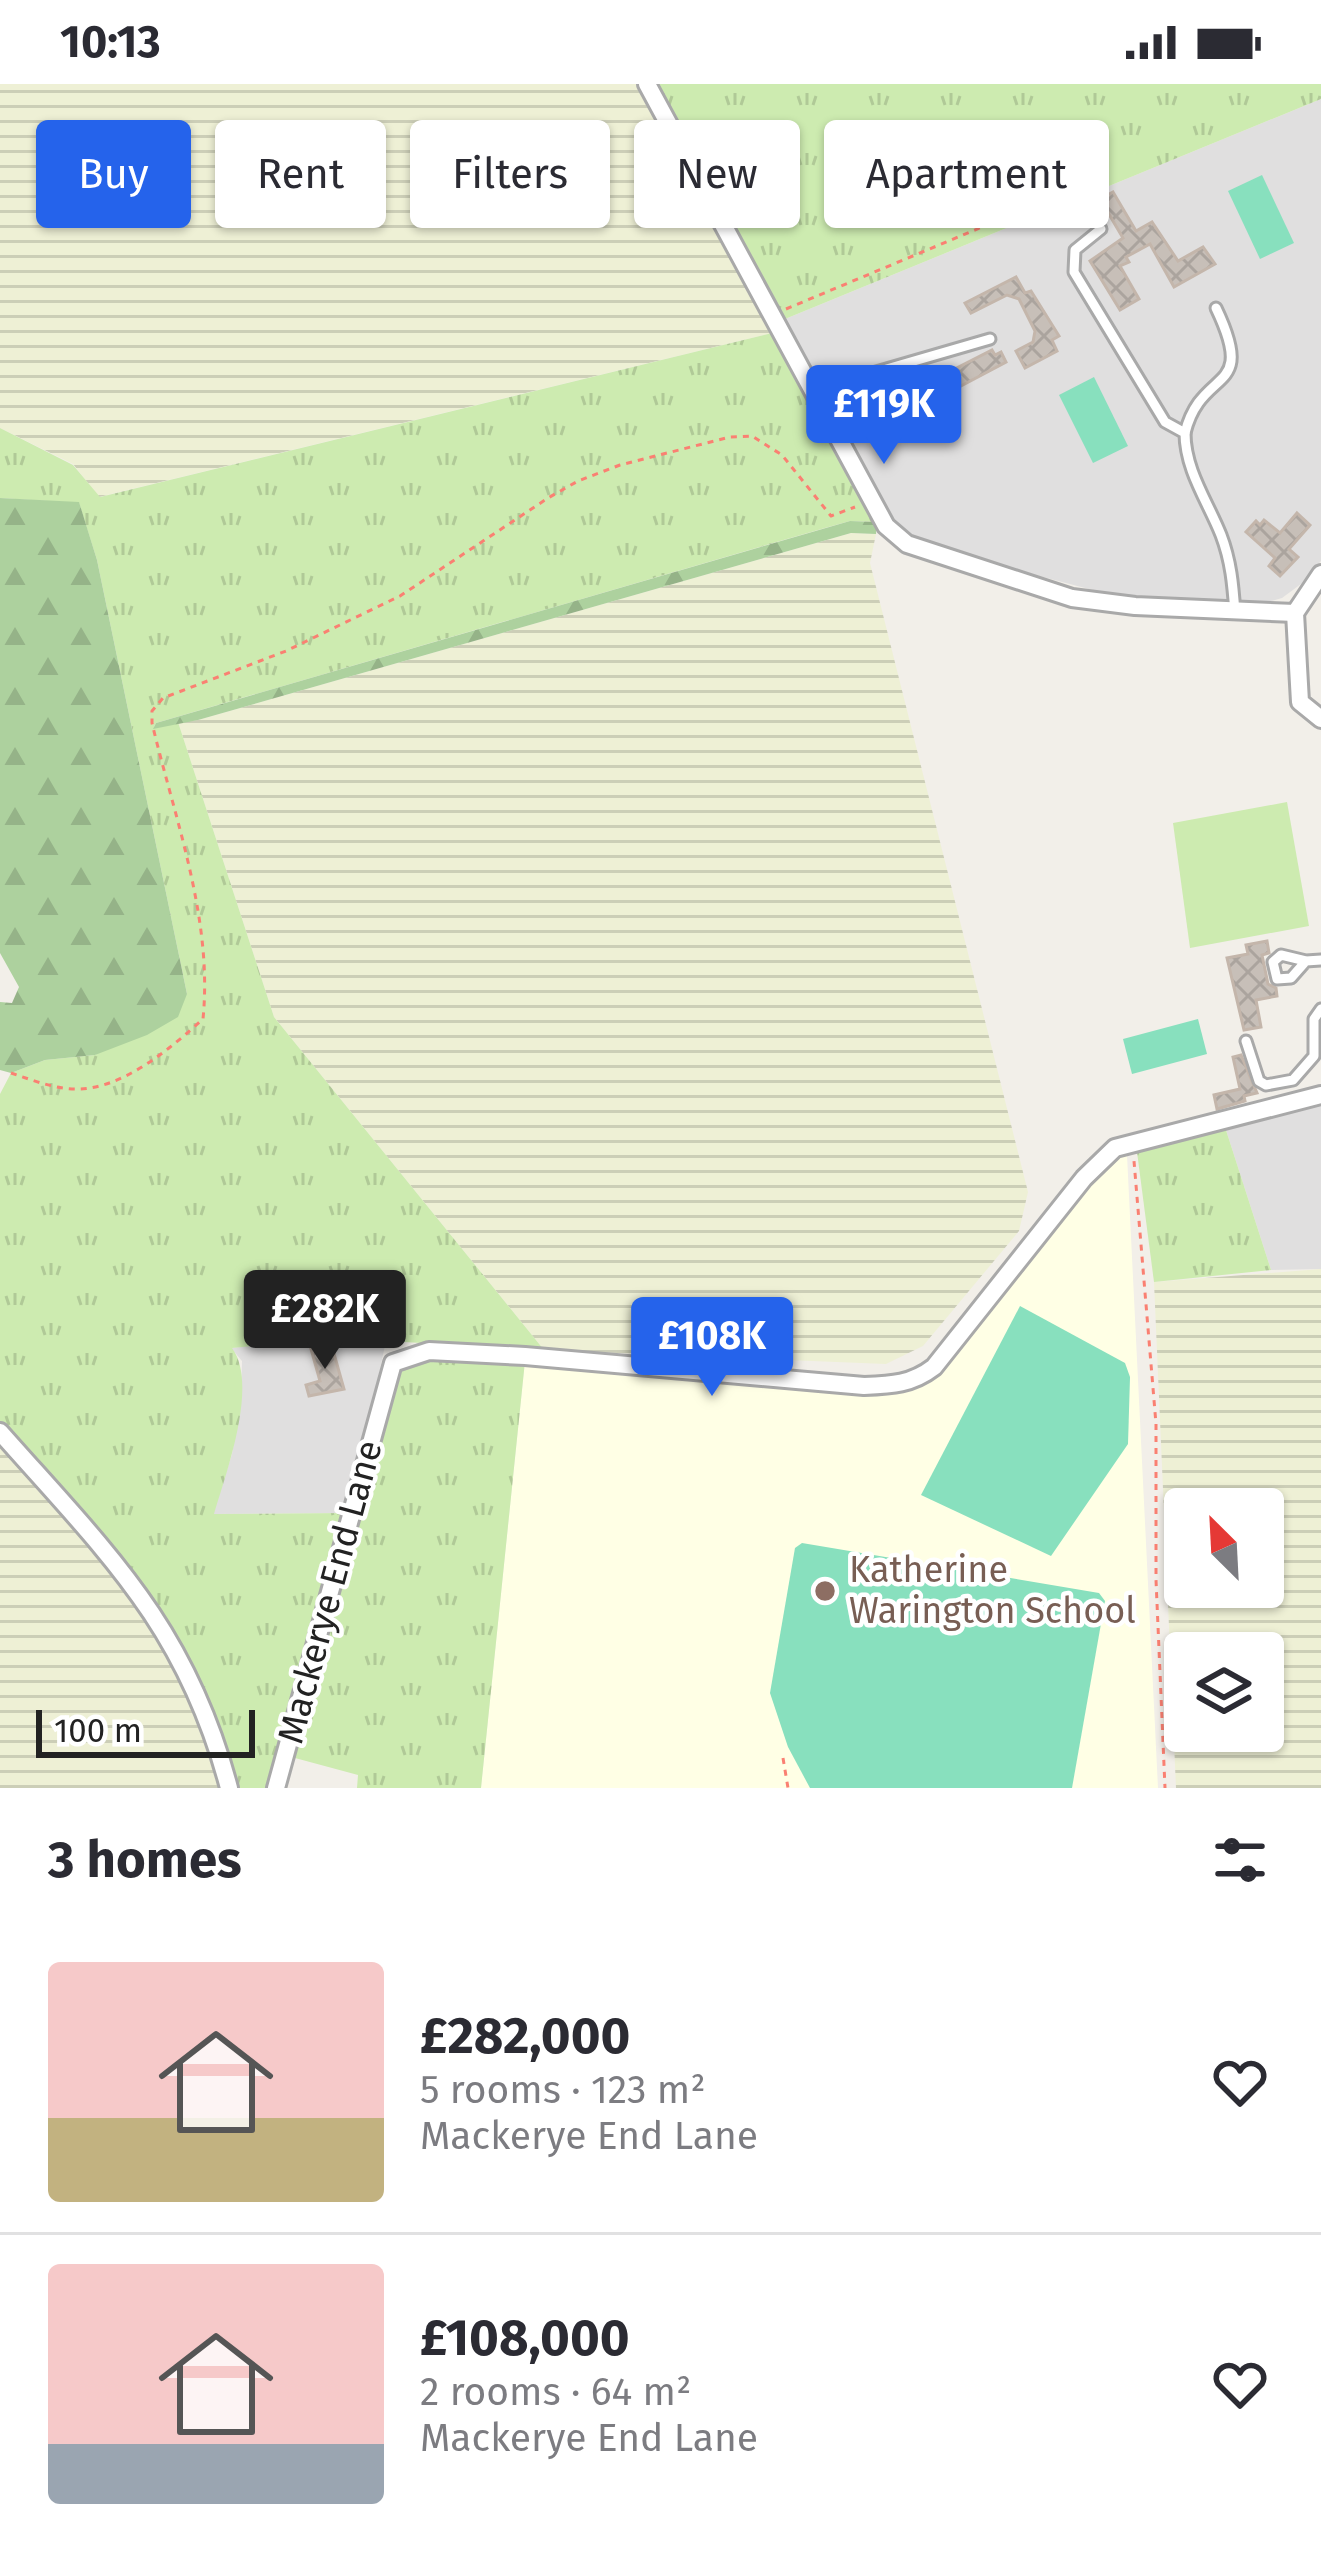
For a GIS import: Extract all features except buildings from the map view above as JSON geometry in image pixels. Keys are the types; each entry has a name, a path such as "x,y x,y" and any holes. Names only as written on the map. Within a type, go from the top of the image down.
{"street":[{"path":"647,84 886,526 907,544 1072,598 1234,613 1295,613"},
{"path":"1321,574 1295,613 1300,701 1321,719"},
{"name":"Mackerye End Lane","path":"276,1788 394,1364 429,1351 864,1386 901,1384 934,1367 1084,1178 1115,1148 1321,1095"},
{"path":"0,1432 153,1610 201,1699 229,1788"}],"lane":[{"path":"1101,229 1075,250 1074,272 1166,422 1185,433"},
{"path":"1216,308 1234,357 1196,404 1185,433 1191,468 1222,537 1232,573 1234,613"},
{"path":"814,390 989,339"},
{"path":"1306,961 1321,960"},
{"path":"1246,1041 1259,1081 1266,1085 1293,1080 1314,1056 1314,1019 1321,1010"}],"path":[{"path":"773,314 980,228"},
{"path":"11,1072 44,1084 81,1089 127,1075 178,1042 203,1019 207,975 200,925 152,723 152,711 164,698 286,651 400,596 548,498 620,465 730,437 752,436 782,455 831,516 873,502"},
{"path":"1136,1141 1133,1156 1156,1424 1156,1580 1165,1788"},
{"path":"783,1758 788,1788"}],"shaded area":[{"path":"0,84 637,84 657,120 634,120 634,228 718,228 776,332 99,497 73,464 0,428"},
{"path":"1321,99 1321,561 1282,598 1207,608 1112,595 981,561 916,538 884,508 785,319 1007,228 1109,228 1109,186"},
{"path":"851,533 876,534 870,563 1028,1192 1019,1231 923,1346 886,1364 544,1350 274,1017 178,722"},
{"path":"1321,1104 1321,1269 1271,1270 1225,1127"},
{"name":"Katherine Warington School","path":"1127,1155 1158,1788 481,1788 525,1361 892,1393 912,1390 941,1371 1093,1181"},
{"path":"1321,1269 1321,1788 1176,1788 1174,1752 1284,1752 1284,1632 1169,1632 1168,1608 1284,1608 1284,1488 1164,1488 1164,1512 1154,1282"},
{"path":"367,1335 386,1341 349,1513 213,1514 232,1454 241,1401 242,1361 231,1348"},
{"path":"0,1443 118,1574 181,1668 222,1788 0,1788"}],"green space":[{"path":"658,84 1321,84 1321,99 1109,186 1109,120 824,120 824,228 1007,228 785,319 736,228 800,228 800,120 677,120"},
{"path":"1262,175 1294,243 1260,259 1228,191"},
{"path":"776,332 877,522 850,521 825,528 154,727 178,722 274,1017 544,1350 386,1341 367,1335 232,1348 242,1383 241,1406 214,1514 349,1513 270,1788 234,1788 220,1733 174,1634 110,1546 0,1422 0,1094 11,1073 45,1060 95,1055 187,994 97,560 79,503 0,498 0,428 73,465 100,497"},
{"path":"1094,377 1128,446 1093,463 1059,395"},
{"path":"0,498 79,502 97,560 187,994 178,1017 147,1035 95,1055 45,1060 11,1073 0,1070 0,1002 12,1003 19,987 0,953"},
{"path":"850,521 877,522 876,534 851,533 153,729 156,723"},
{"path":"1287,802 1309,926 1190,948 1173,823"},
{"path":"1198,1019 1207,1054 1132,1074 1123,1039"},
{"path":"1225,1127 1271,1270 1154,1282 1137,1152"},
{"path":"1020,1306 1125,1363 1130,1377 1128,1444 1051,1556 921,1495"},
{"path":"417,1358 525,1361 481,1788 357,1788 358,1775 295,1758 395,1371"},
{"path":"802,1543 1099,1593 1105,1601 1072,1788 810,1788 788,1747 770,1693 795,1548"}],"place":[{"name":"Katherine Warington School","path":"825,1591"}]}
